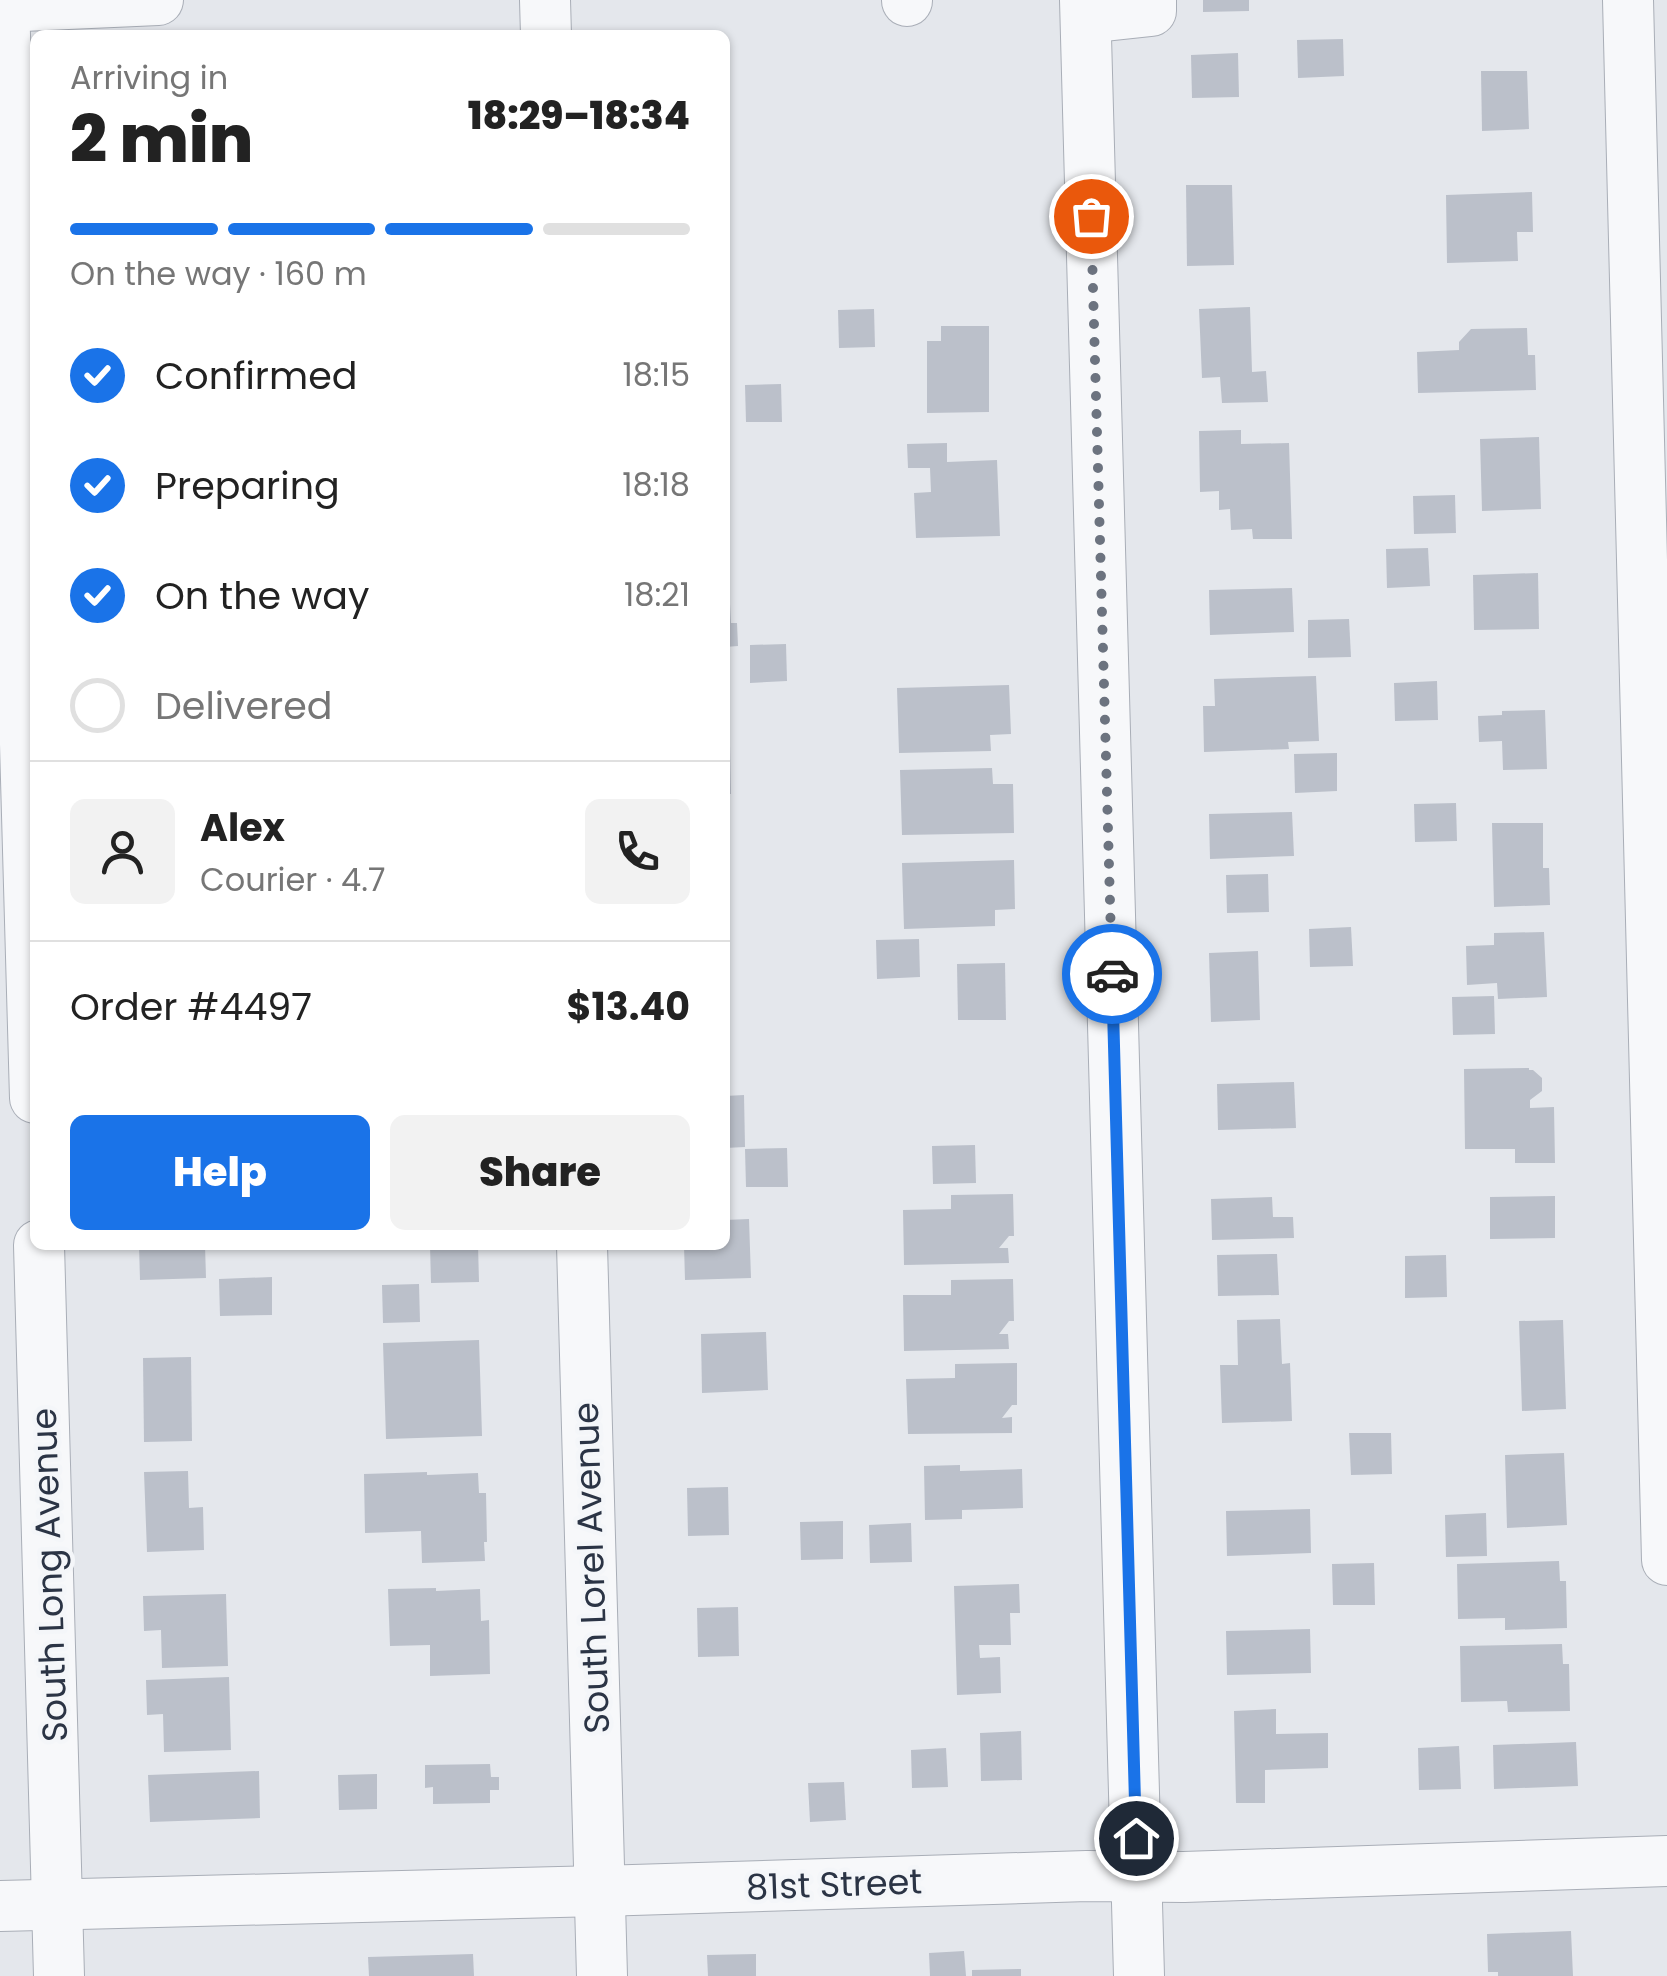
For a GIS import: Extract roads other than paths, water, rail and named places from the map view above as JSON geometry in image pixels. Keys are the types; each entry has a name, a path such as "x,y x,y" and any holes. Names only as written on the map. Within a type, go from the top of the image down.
{"street":[{"path":"30,932 2,5 158,0"},
{"path":"545,0 546,30"},
{"path":"1138,1976 1086,9 1151,11 1150,0"},
{"path":"1628,0 1667,1560"},
{"name":"South Long Avenue","path":"39,1250 59,1976"},
{"name":"South Lorel Avenue","path":"582,1250 602,1976"},
{"name":"81st Street","path":"0,1906 1667,1860"}]}
